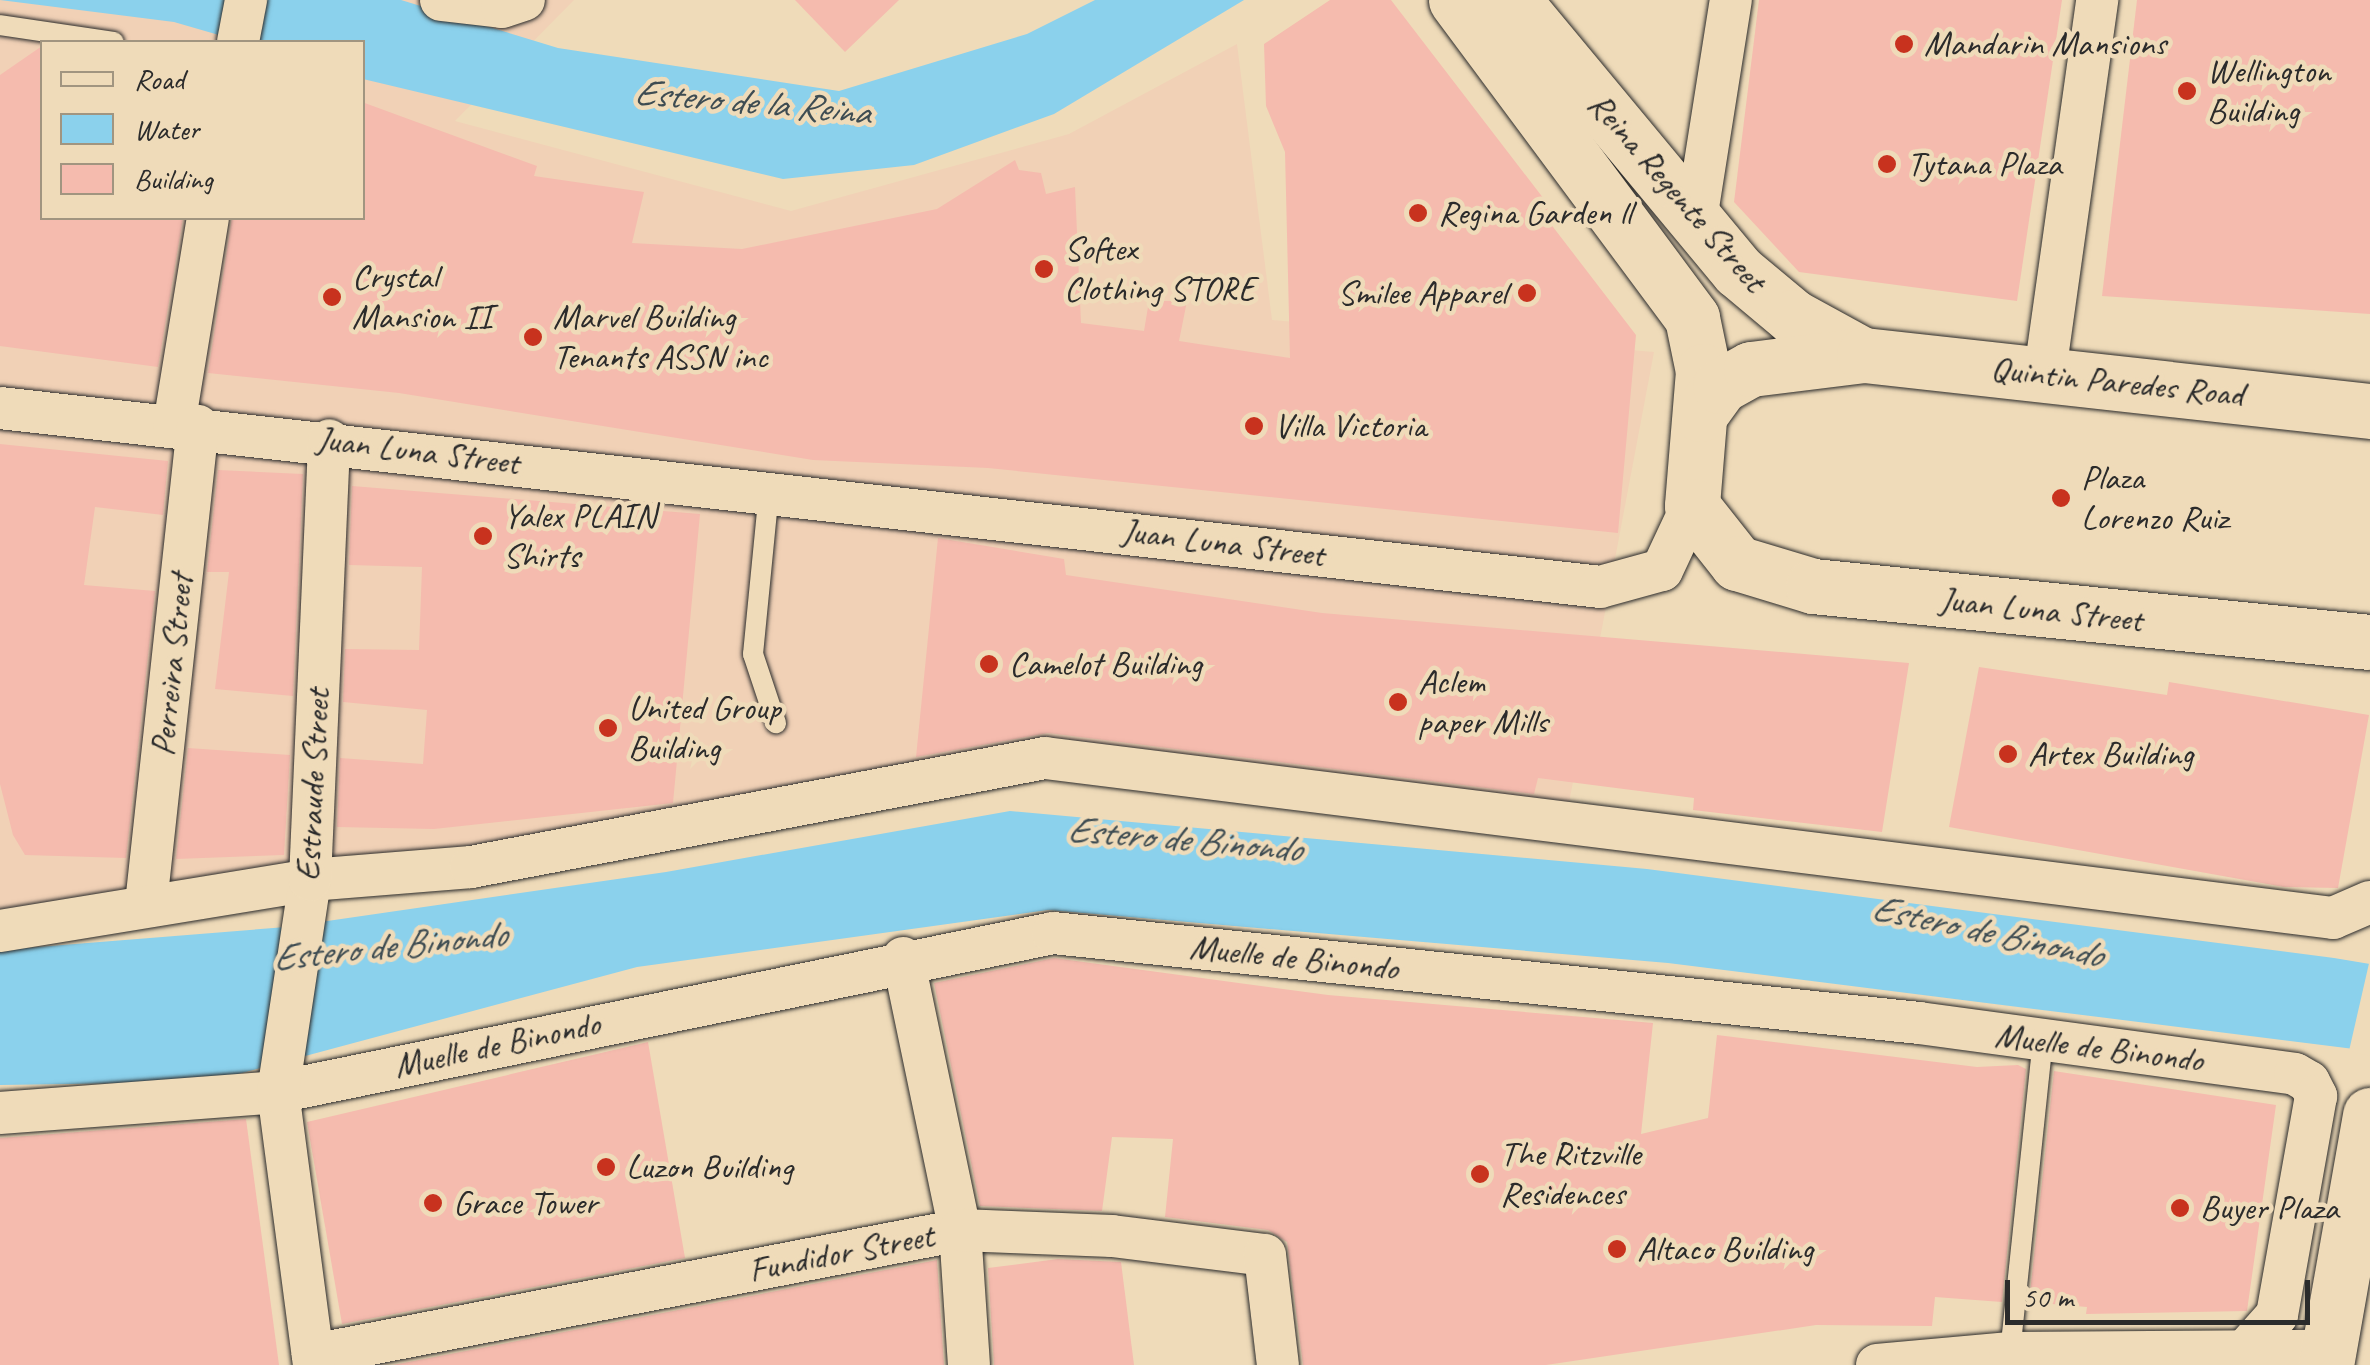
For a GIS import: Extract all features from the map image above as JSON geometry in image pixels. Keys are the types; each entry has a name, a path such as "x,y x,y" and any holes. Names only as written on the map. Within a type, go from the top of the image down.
{"main road":[{"name":"Reina Regente Street","path":"1456,0 1692,318 1702,355 1700,414"},
{"name":"Reina Regente Street","path":"1513,0 1696,220 1779,307 1864,355"},
{"path":"1692,506 1700,414 1720,386 1751,369 1864,355"},
{"name":"Quintin Paredes Road","path":"1864,355 2370,411"},
{"name":"Juan Luna Street","path":"1692,506 1720,549 1783,581 2370,642"},
{"path":"2327,1358 2356,1253 2353,1189 2370,1115"}],"street":[{"path":"238,40 246,0"},
{"path":"441,0 502,7 524,0"},
{"path":"1696,220 1731,0"},
{"path":"2044,372 2097,0"},
{"name":"Perreira Street","path":"146,904 186,426 208,220"},
{"name":"Juan Luna Street","path":"0,408 329,440 1600,587 1624,587 1662,570 1692,506"},
{"name":"Estraude Street","path":"314,1360 280,1079 308,899 329,440"},
{"path":"0,931 146,904 308,899 1045,758 2333,918 2370,902"},
{"name":"Muelle de Binondo","path":"0,1113 280,1079 903,958 1053,933 2043,1041 2296,1074 2309,1082 2316,1096 2277,1314 2244,1352"},
{"path":"903,958 960,1230 968,1365"},
{"name":"Fundidor Street","path":"314,1360 960,1230 1112,1236 1265,1256 1278,1365"},
{"path":"1878,1365 2010,1353 2244,1352 2327,1358"}],"lane":[{"path":"0,25 101,40"},
{"path":"769,491 753,654 776,723"},
{"path":"2010,1353 2043,1041"}],"shaded area":[{"path":"0,0 574,0 455,121 791,211 1069,134 1237,44 1272,320 1654,352 1562,840 1016,770 0,931"}],"water":[{"name":"Estero de la Reina","path":"0,0 401,0 558,48 839,91 1027,34 1095,0 1244,0 1054,114 914,165 783,179 365,79 365,40 236,40 174,22"},
{"name":"Estero de Binondo","path":"1010,811 1647,869 2370,964 2370,1051 1668,963 1048,910 637,967 208,1082 0,1085 0,950 286,927 666,872"}],"pier":[{"path":"2370,959 2370,1056 2349,1051"}],"building":[{"path":"795,0 899,0 845,52"},
{"path":"1330,0 1391,0 1547,203 1550,223 1636,335 1618,533 988,468 813,460 399,393 208,373 232,220 365,220 365,103 537,166 534,176 644,192 632,243 742,249 937,209 1015,160 1019,170 1041,173 1046,194 1075,187 1081,323 1144,331 1149,301 1187,301 1179,341 1290,358 1285,152 1266,106 1264,44"},
{"name":"Tytana Plaza","path":"1759,0 2062,0 2017,301 1799,272 1734,202"},
{"name":"Wellington Building","path":"2137,0 2370,0 2370,314 2102,296"},
{"path":"40,47 40,220 183,220 158,367 0,346 0,75"},
{"path":"0,444 168,461 163,515 95,507 84,585 155,591 126,858 25,855 13,835 0,784"},
{"path":"218,470 303,474 293,696 215,689 229,572 207,572"},
{"path":"352,486 700,514 673,803 434,829 337,827 340,758 423,764 427,710 343,702 345,649 419,650 422,567 349,565"},
{"path":"938,538 1064,559 1066,575 1322,613 1909,663 1882,832 1693,810 1694,798 1538,778 1534,794 1048,733 916,757"},
{"path":"1979,667 2167,695 2169,682 2369,715 2338,888 2284,887 1949,827"},
{"path":"188,748 290,755 284,855 176,859"},
{"path":"1054,958 1328,995 1653,1023 1641,1134 1708,1118 1717,1035 1977,1067 2018,1065 2026,1069 2002,1302 1935,1297 1932,1326 1816,1325 1546,1365 1303,1365 1287,1242 1268,1230 1165,1217 1173,1139 1112,1137 1102,1211 980,1206 934,983"},
{"name":"Grace Tower","path":"648,1042 685,1258 342,1324 307,1122"},
{"name":"Buyer Plaza","path":"2054,1071 2276,1105 2247,1311 2086,1314 2087,1307 2029,1302"},
{"path":"246,1119 279,1365 0,1365 0,1138"},
{"path":"1058,1259 1121,1262 1134,1365 994,1365 988,1268"},
{"path":"937,1260 944,1365 393,1365"}],"place":[{"name":"Mandarin Mansions","path":"1904,44"},
{"name":"Wellington Building","path":"2187,91"},
{"name":"Tytana Plaza","path":"1887,164"},
{"name":"Regina Garden ll","path":"1418,213"},
{"name":"Softex Clothing STORE","path":"1044,269"},
{"name":"Smilee Apparel","path":"1527,293"},
{"name":"Crystal Mansion II","path":"332,297"},
{"name":"Marvel Building Tenants ASSN inc","path":"533,337"},
{"name":"Villa Victoria","path":"1254,426"},
{"name":"Plaza Lorenzo Ruiz","path":"2061,498"},
{"name":"Yalex PLAIN Shirts","path":"483,536"},
{"name":"Camelot Building","path":"989,664"},
{"name":"Aclem paper Mills","path":"1398,702"},
{"name":"United Group Building","path":"608,728"},
{"name":"Artex Building","path":"2008,754"},
{"name":"Luzon Building","path":"606,1167"},
{"name":"The Ritzville Residences","path":"1480,1174"},
{"name":"Grace Tower","path":"433,1203"},
{"name":"Buyer Plaza","path":"2180,1208"},
{"name":"Altaco Building","path":"1617,1249"}]}
